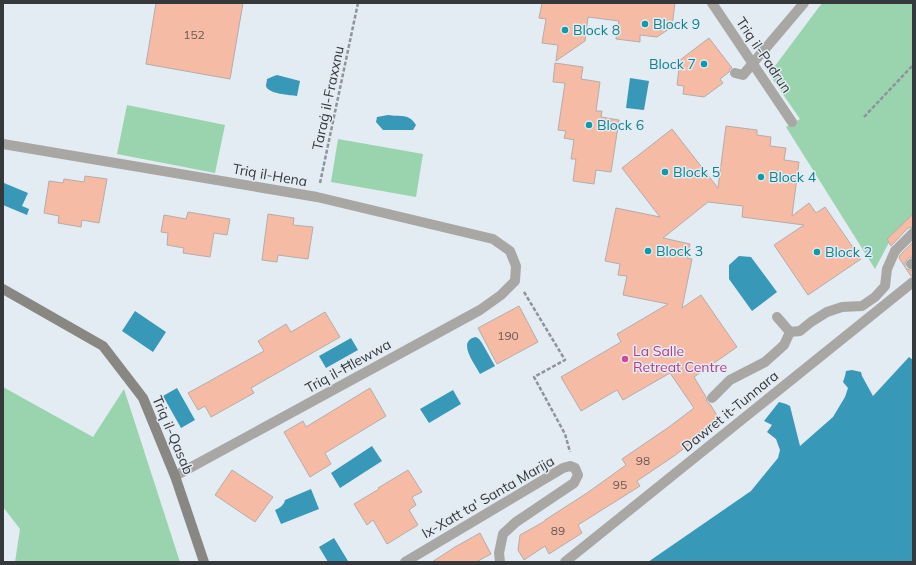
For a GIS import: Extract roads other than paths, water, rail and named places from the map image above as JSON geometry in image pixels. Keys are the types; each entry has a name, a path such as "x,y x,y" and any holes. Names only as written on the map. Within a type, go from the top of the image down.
{"street":[{"name":"Triq il-Padrun","path":"712,3 792,122"},
{"path":"735,73 743,74 804,3"},
{"name":"Triq il-Hena","path":"3,144 317,197 493,239 510,251 516,266 515,281"},
{"path":"790,332 800,331 827,312 842,307 862,306 875,297 885,286 887,269 895,251 913,234"},
{"name":"Triq il-Ħlewwa","path":"175,476 480,310 501,295 515,281"},
{"name":"Dawret it-Tunnara","path":"565,562 913,282"},
{"name":"Triq il-Qasab","path":"3,289 103,346 143,398 175,476 204,562"},
{"path":"777,317 790,332"},
{"path":"712,398 730,380 765,362 784,345 790,332"},
{"name":"Ix-Xatt ta' Santa Marija","path":"405,562 563,468 570,466 575,468 578,475 574,483 516,522 503,534 499,553 500,562"}],"water":[{"path":"277,75 300,81 297,96 280,94 268,89 266,86 267,79"},
{"path":"630,78 649,81 644,110 626,108"},
{"path":"388,115 407,117 416,125 413,130 383,130 376,122 377,117"},
{"path":"4,183 28,193 22,206 29,209 27,215 3,205"},
{"path":"739,256 751,257 777,292 752,311 729,279 729,265"},
{"path":"135,311 166,332 153,352 122,331"},
{"path":"476,337 482,343 495,366 480,374 471,359 467,348 467,343 470,339"},
{"path":"351,338 358,350 326,368 319,356"},
{"path":"909,357 913,360 913,562 648,562 751,491 778,458 780,450 776,439 767,432 772,425 764,421 779,402 790,406 800,446 833,417 845,397 848,388 843,382 846,371 852,370 861,372 873,396"},
{"path":"177,388 195,420 181,428 163,396"},
{"path":"453,390 461,404 429,423 420,409"},
{"path":"372,446 382,461 340,488 331,473"},
{"path":"311,489 319,509 281,524 275,510 282,506 285,500"},
{"path":"334,538 348,561 347,562 328,562 319,547"}],"place":[{"name":"Block 9","path":"645,24"},
{"name":"Block 8","path":"565,30"},
{"name":"Block 7","path":"704,64"},
{"name":"Block 6","path":"589,125"},
{"name":"Block 5","path":"665,172"},
{"name":"Block 4","path":"761,177"},
{"name":"Block 3","path":"648,251"},
{"name":"Block 2","path":"817,252"},
{"name":"La Salle Retreat Centre","path":"625,359"}]}
